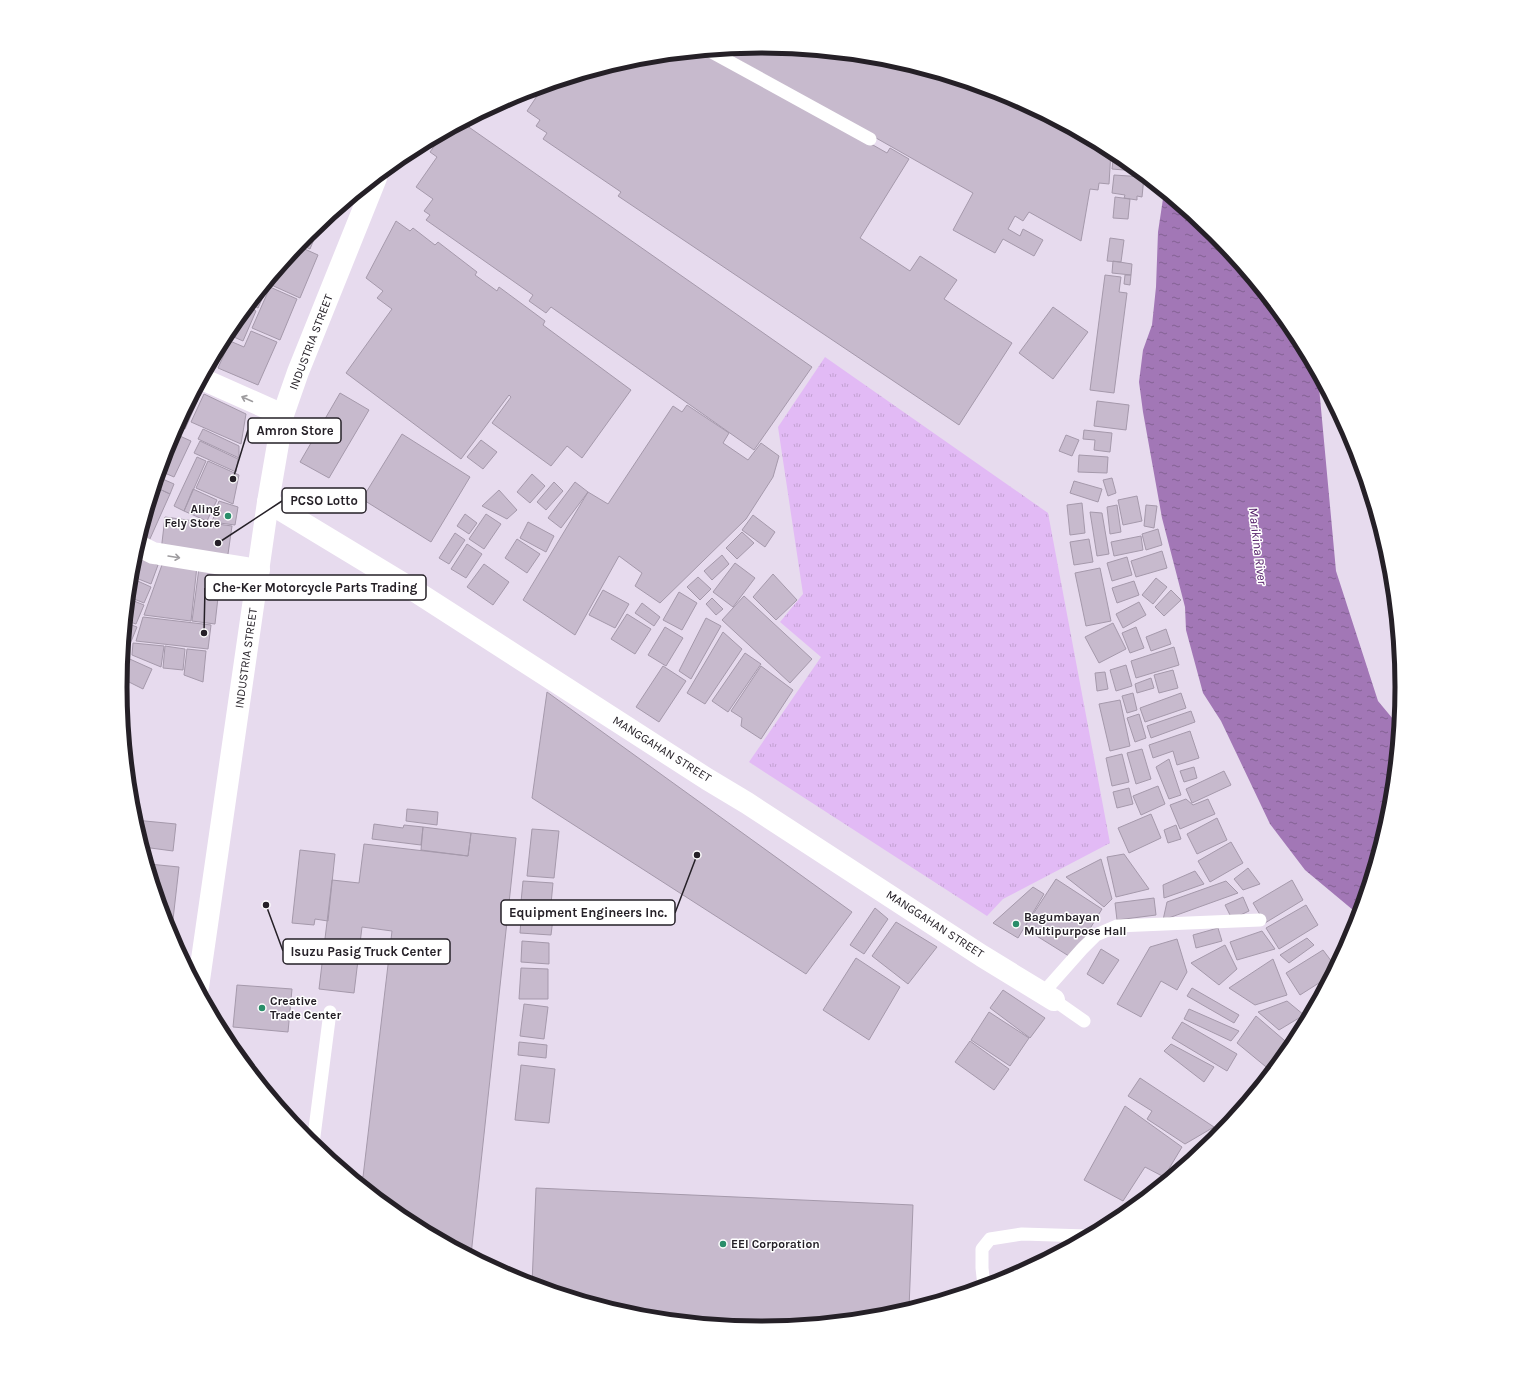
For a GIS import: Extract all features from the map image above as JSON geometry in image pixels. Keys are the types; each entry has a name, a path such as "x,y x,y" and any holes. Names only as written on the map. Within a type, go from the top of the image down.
{"street":[{"name":"INDUSTRIA STREET","path":"199,980 268,502 283,415 298,372 373,186"},
{"path":"206,381 283,415"},
{"name":"MANGGAHAN STREET","path":"268,502 415,591 1048,996"},
{"path":"143,548 152,553 259,570"}],"lane":[{"path":"716,54 870,138"},
{"path":"1084,1021 1048,996 1082,948 1096,935 1117,926 1260,920"},
{"path":"314,1136 330,1012"},
{"path":"983,1280 982,1248 990,1239 1022,1234 1078,1236"}],"green space":[{"path":"825,357 1048,513 1110,843 1003,899 987,916 749,762 821,657 780,622 803,594 778,427"}],"water":[{"name":"Marikina River","path":"1163,197 1179,210 1238,269 1264,301 1288,335 1319,387 1336,571 1378,701 1394,720 1390,770 1383,811 1373,851 1354,911 1305,870 1270,824 1221,721 1203,693 1186,630 1185,607 1162,518 1139,382 1143,350 1152,325 1156,287 1158,232"}],"building":[{"path":"728,54 802,54 844,58 885,65 925,75 1004,101 1041,118 1078,138 1111,158 1109,184 1099,183 1098,190 1090,189 1081,241 1029,212 1023,221 1015,216 1008,229 1020,236 1023,229 1043,240 1034,256 1003,239 995,253 953,230 973,193"},
{"path":"712,55 887,153 890,148 909,159 860,238 910,271 920,256 957,280 944,299 1012,343 959,425 618,196 621,192 543,139 547,133 536,126 540,120 527,111 539,94 557,87 637,65 678,58"},
{"path":"467,126 812,367 754,450 551,307 546,313 529,301 533,295 426,220 430,215 424,211 433,199 416,187 437,157 430,152 437,142"},
{"path":"1113,160 1128,170 1112,169"},
{"path":"1114,175 1136,176 1144,182 1142,197 1137,196 1137,200 1124,198 1125,195 1112,193"},
{"path":"1115,197 1130,199 1128,219 1113,218"},
{"path":"396,221 410,231 413,228 435,245 438,242 477,272 475,275 497,291 499,287 545,321 543,325 631,390 582,458 567,446 551,466 492,423 511,397 509,395 461,459 346,373 392,309 377,298 383,291 366,278"},
{"path":"315,237 310,249 305,247"},
{"path":"1110,238 1124,240 1121,262 1107,261"},
{"path":"304,249 318,255 300,298 271,285"},
{"path":"1113,261 1132,264 1131,275 1112,273"},
{"path":"1105,275 1121,277 1119,292 1127,293 1114,393 1090,390"},
{"path":"1125,275 1131,275 1130,285 1124,284"},
{"path":"270,287 297,299 280,340 252,328"},
{"path":"265,292 258,308 254,306"},
{"path":"1053,307 1088,332 1053,379 1019,353"},
{"path":"252,309 256,311 243,341 233,337"},
{"path":"251,331 277,342 258,385 218,368 230,341 244,347"},
{"path":"340,393 369,410 329,478 300,462"},
{"path":"204,394 246,414 241,444 191,422"},
{"path":"199,395 200,395 185,429 182,428 192,407"},
{"path":"1097,401 1129,405 1126,430 1094,426"},
{"path":"687,405 729,433 723,443 748,460 761,443 779,456 773,477 746,519 660,603 635,586 642,573 619,556 575,635 523,600 588,492 608,504 673,406 682,412"},
{"path":"203,429 239,446 239,458 198,439"},
{"path":"1084,430 1112,433 1110,452 1094,450 1095,440 1083,439"},
{"path":"402,434 470,477 431,542 362,499"},
{"path":"1066,435 1079,440 1072,456 1059,451"},
{"path":"179,436 191,441 174,477 165,473"},
{"path":"481,440 497,452 483,469 467,457"},
{"path":"200,441 238,459 236,472 194,453"},
{"path":"1079,455 1108,457 1107,473 1078,472"},
{"path":"197,457 206,461 184,511 174,506"},
{"path":"208,461 239,475 233,504 196,488"},
{"path":"532,474 545,486 530,503 517,492"},
{"path":"1112,478 1116,493 1108,496 1103,480"},
{"path":"162,479 174,484 170,494 159,489"},
{"path":"1074,481 1102,489 1098,502 1070,493"},
{"path":"554,482 563,491 546,510 537,502"},
{"path":"575,482 588,492 561,528 548,518"},
{"path":"159,489 170,494 149,541 145,539"},
{"path":"193,489 217,500 207,521 184,511"},
{"path":"499,490 517,510 507,519 482,506"},
{"path":"1137,496 1142,521 1123,525 1118,500"},
{"path":"219,501 238,507 235,525 212,522"},
{"path":"1082,503 1085,533 1070,535 1067,505"},
{"path":"1117,505 1121,532 1110,534 1107,507"},
{"path":"1146,505 1157,506 1154,528 1144,526"},
{"path":"1090,512 1102,513 1109,554 1097,556"},
{"path":"465,514 477,523 469,534 457,526"},
{"path":"486,514 501,524 484,549 469,539"},
{"path":"753,515 775,532 765,547 742,530"},
{"path":"165,517 232,526 227,561 161,551"},
{"path":"528,522 554,536 546,552 520,538"},
{"path":"1158,529 1162,545 1146,550 1142,534"},
{"path":"742,532 754,543 737,559 726,548"},
{"path":"455,533 465,540 449,564 439,558"},
{"path":"1141,536 1143,550 1114,556 1111,542"},
{"path":"517,539 540,554 527,573 505,558"},
{"path":"1089,539 1093,562 1074,565 1070,542"},
{"path":"467,544 482,554 466,578 451,569"},
{"path":"1162,551 1167,568 1136,577 1131,561"},
{"path":"722,555 729,564 712,580 704,571"},
{"path":"1127,557 1132,575 1112,581 1107,563"},
{"path":"140,558 158,565 151,584 136,578"},
{"path":"163,562 197,566 191,621 144,615"},
{"path":"735,563 755,578 733,607 713,592"},
{"path":"484,564 509,582 493,605 467,587"},
{"path":"199,568 221,571 215,624 192,621"},
{"path":"1100,568 1111,621 1086,626 1075,573"},
{"path":"773,574 797,600 776,620 753,597"},
{"path":"698,577 711,589 700,600 687,587"},
{"path":"1156,578 1167,587 1153,604 1142,595"},
{"path":"136,580 151,587 144,603 133,599"},
{"path":"1134,581 1139,595 1117,603 1112,588"},
{"path":"603,590 629,604 615,628 589,615"},
{"path":"1171,590 1181,600 1164,616 1155,607"},
{"path":"679,592 697,603 682,630 663,620"},
{"path":"744,596 812,659 790,683 722,620"},
{"path":"712,598 723,609 716,615 706,604"},
{"path":"133,600 144,605 136,624 130,622"},
{"path":"1139,602 1146,615 1123,628 1116,614"},
{"path":"642,603 660,617 654,626 635,613"},
{"path":"627,614 651,629 635,654 611,639"},
{"path":"143,617 211,625 208,649 136,641"},
{"path":"706,618 721,626 691,679 679,671"},
{"path":"1113,623 1126,649 1099,663 1085,637"},
{"path":"130,624 137,627 128,649 128,646"},
{"path":"665,627 683,638 666,666 648,655"},
{"path":"1136,627 1144,648 1130,653 1122,633"},
{"path":"1166,629 1171,644 1151,651 1146,637"},
{"path":"723,632 742,649 705,704 687,693"},
{"path":"133,643 164,646 161,667 132,655"},
{"path":"165,646 185,649 183,670 163,668"},
{"path":"1174,647 1179,665 1136,678 1131,661"},
{"path":"187,649 206,651 203,682 184,675"},
{"path":"745,653 761,664 728,712 712,701"},
{"path":"128,658 152,669 143,689 127,681"},
{"path":"1126,665 1132,686 1116,691 1110,670"},
{"path":"663,666 686,681 659,722 636,707"},
{"path":"761,666 793,690 761,739 741,726 742,718 731,711"},
{"path":"1173,670 1178,688 1159,693 1154,675"},
{"path":"1105,672 1108,689 1097,691 1095,673"},
{"path":"1151,678 1154,688 1137,693 1135,684"},
{"path":"547,692 852,912 806,974 532,798"},
{"path":"1133,693 1137,710 1127,713 1122,696"},
{"path":"1181,693 1186,708 1145,722 1140,708"},
{"path":"1120,700 1130,746 1110,751 1099,704"},
{"path":"1191,711 1195,722 1151,738 1147,726"},
{"path":"1139,714 1146,738 1135,742 1127,718"},
{"path":"1190,731 1199,758 1177,765 1173,751 1153,758 1149,745"},
{"path":"1142,749 1151,779 1136,784 1127,753"},
{"path":"1122,754 1129,782 1112,786 1106,758"},
{"path":"1169,759 1181,795 1169,799 1156,767"},
{"path":"1194,767 1197,778 1184,782 1180,771"},
{"path":"1224,771 1231,785 1192,803 1186,789"},
{"path":"1158,786 1165,804 1141,815 1133,796"},
{"path":"1129,788 1133,804 1117,808 1113,792"},
{"path":"1186,799 1193,805 1208,799 1215,814 1180,829 1170,805"},
{"path":"407,809 438,812 437,825 406,821"},
{"path":"1151,814 1161,838 1129,853 1118,828"},
{"path":"1217,818 1227,840 1197,854 1187,834"},
{"path":"141,821 176,824 173,851 148,848"},
{"path":"374,824 403,828 404,825 423,827 421,845 372,839"},
{"path":"1176,825 1181,839 1168,843 1164,830"},
{"path":"423,827 471,833 468,856 421,850"},
{"path":"532,829 559,831 554,878 527,876"},
{"path":"471,833 516,838 471,1251 409,1214 358,1176 363,1177 392,931 362,927 354,993 319,989 332,880 359,883 364,844 468,856"},
{"path":"1231,842 1243,863 1210,882 1198,861"},
{"path":"300,850 335,854 328,921 315,919 314,925 292,923"},
{"path":"1124,854 1149,889 1116,897 1107,857"},
{"path":"1101,859 1112,899 1104,907 1066,877"},
{"path":"153,864 179,867 173,923"},
{"path":"1248,868 1260,884 1243,890 1234,879"},
{"path":"1195,871 1204,884 1164,898 1163,885"},
{"path":"1056,879 1102,909 1072,958 1024,928"},
{"path":"1292,880 1303,900 1265,923 1253,903"},
{"path":"523,881 553,883 551,904 521,902"},
{"path":"1226,881 1238,893 1163,920 1167,902"},
{"path":"1033,887 1044,894 1018,938 993,923"},
{"path":"1243,897 1249,911 1232,919 1225,905"},
{"path":"1154,898 1156,915 1117,920 1115,903"},
{"path":"1306,905 1318,925 1279,949 1266,928"},
{"path":"522,907 554,910 551,935 520,933"},
{"path":"875,908 888,919 864,954 850,945"},
{"path":"896,922 937,947 908,984 872,956"},
{"path":"1218,928 1222,941 1196,948 1193,935"},
{"path":"1262,931 1275,949 1237,960 1230,942"},
{"path":"1307,938 1314,945 1289,963 1280,955"},
{"path":"1177,939 1187,972 1177,990 1161,981 1141,1017 1117,1004 1150,947"},
{"path":"522,941 549,943 549,964 521,962"},
{"path":"1225,945 1237,969 1219,985 1191,963"},
{"path":"1101,949 1119,960 1103,984 1087,974"},
{"path":"1323,950 1332,962 1323,981 1300,995 1286,973"},
{"path":"856,958 900,987 869,1040 823,1010"},
{"path":"1273,959 1287,995 1255,1005 1229,988"},
{"path":"521,968 548,969 548,999 519,999"},
{"name":"Creative Trade Center","path":"237,985 292,989 288,1032 233,1027"},
{"path":"1192,988 1239,1015 1234,1023 1187,996"},
{"path":"1003,990 1045,1018 1030,1038 990,1008"},
{"path":"1287,1001 1303,1015 1279,1030 1258,1012"},
{"path":"524,1004 548,1007 544,1039 520,1036"},
{"path":"1189,1009 1239,1031 1231,1041 1184,1019"},
{"path":"989,1012 1029,1038 1010,1066 971,1040"},
{"path":"1256,1016 1286,1042 1267,1068 1237,1043"},
{"path":"1182,1022 1237,1054 1227,1071 1172,1038"},
{"path":"970,1041 1009,1069 994,1090 955,1062"},
{"path":"519,1042 547,1045 546,1058 518,1055"},
{"path":"1171,1044 1214,1067 1204,1082 1164,1051"},
{"path":"521,1065 555,1069 549,1123 515,1120"},
{"path":"1140,1078 1214,1127 1185,1144 1147,1119 1152,1111 1128,1096"},
{"path":"1125,1106 1182,1147 1163,1177 1145,1167 1123,1201 1084,1180"},
{"name":"EEI Corporation","path":"536,1188 913,1205 909,1303 885,1309 844,1316 802,1320 720,1320 678,1316 637,1309 597,1299 532,1278"}],"place":[{"name":"Amron Store","path":"233,479"},
{"name":"Aling Fely Store","path":"228,516"},
{"name":"PCSO Lotto","path":"218,543"},
{"name":"Che-Ker Motorcycle Parts Trading","path":"204,633"},
{"name":"Equipment Engineers Inc.","path":"697,855"},
{"name":"Isuzu Pasig Truck Center","path":"266,905"},
{"name":"Bagumbayan Multipurpose Hall","path":"1016,924"},
{"name":"Creative Trade Center","path":"262,1008"},
{"name":"EEI Corporation","path":"723,1244"}]}
